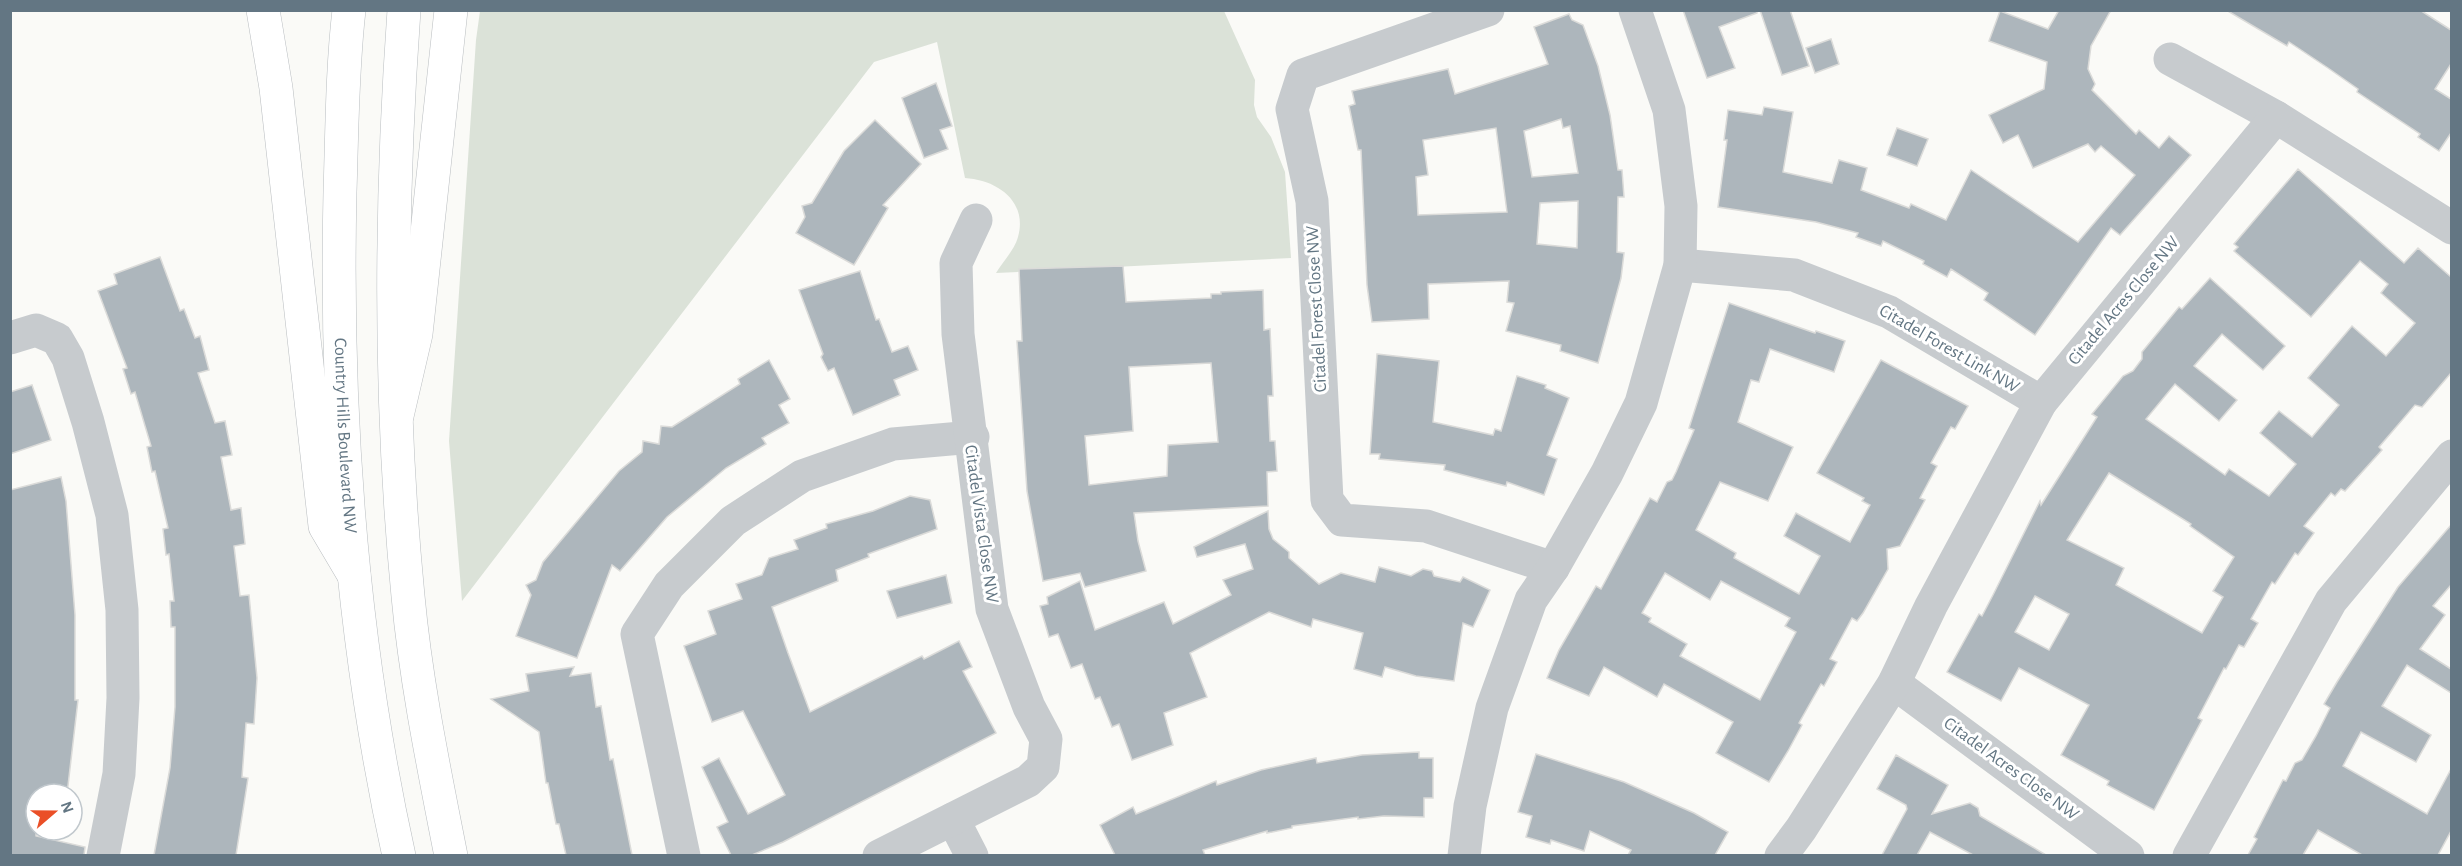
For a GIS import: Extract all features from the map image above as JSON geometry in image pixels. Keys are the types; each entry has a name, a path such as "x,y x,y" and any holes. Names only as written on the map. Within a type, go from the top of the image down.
{"main road":[{"path":"263,10 276,88 325,526 354,575"},
{"name":"Country Hills Boulevard NW","path":"349,10 339,266 343,406 354,575 382,777 399,855"},
{"path":"404,10 395,134 394,362 397,416 408,596 423,706 451,855"},
{"path":"397,416 416,334 451,10"}],"street":[{"name":"Citadel Forest Close NW","path":"1488,10 1303,75 1292,109 1312,201 1327,500 1342,520 1426,526 1553,568"},
{"path":"1464,855 1470,806 1492,708 1531,600 1553,568 1607,473 1641,403 1680,265 1681,206 1669,110 1635,10"},
{"path":"2170,59 2276,117 2451,228"},
{"name":"Citadel Acres Close NW","path":"1781,855 1801,829 1894,683 1931,606 2041,402 2276,117"},
{"path":"973,437 958,334 956,263 976,220"},
{"name":"Citadel Forest Link NW","path":"1680,265 1794,275 1889,312 2041,402"},
{"path":"10,338 36,330 57,339 68,358 88,422 112,515 122,610 123,698 119,774 103,855"},
{"name":"Citadel Vista Close NW","path":"684,855 637,634 669,585 733,521 802,476 893,444 973,437 992,609 1029,707 1046,739 1043,767 1028,781 953,819 916,847 879,855"},
{"path":"2189,855 2331,600 2451,456"},
{"name":"Citadel Acres Close NW","path":"1894,683 2128,855"},
{"path":"953,819 972,855"}],"shaded area":[{"path":"480,11 1224,11 1255,80 1254,105 1257,117 1271,137 1285,172 1291,258 996,273 1018,237 1020,224 1018,213 1014,203 998,188 988,183 965,178 937,42 874,62 462,601 449,441 476,40"}],"building":[{"path":"1683,10 1757,10 1757,13 1719,27 1735,68 1707,78"},
{"path":"1760,10 1790,10 1809,66 1782,75"},
{"path":"2059,10 2111,10 2091,46 2088,69 2095,84 2092,90 2136,134 2139,130 2159,148 2169,136 2191,155 2120,235 2111,228 2035,335 1984,300 1988,293 1951,269 1947,277 1923,264 1924,261 1883,241 1881,246 1856,237 1858,233 1816,222 1718,207 1727,140 1724,140 1728,110 1762,115 1764,107 1793,112 1783,172 1832,183 1839,160 1867,168 1861,190 1909,208 1911,204 1946,220 1971,170 2078,242 2135,175 2101,146 2095,152 2088,144 2033,168 2018,135 2003,143 1989,115 2044,89 2047,62 1989,41 2000,11 2048,29"},
{"path":"2226,10 2420,10 2451,30 2451,64 2435,89 2451,99 2451,133 2439,151 2418,137 2420,134 2357,92 2358,89 2289,42 2287,46"},
{"path":"1569,14 1572,20 1583,25 1598,66 1610,115 1618,170 1622,170 1624,197 1618,197 1617,252 1624,253 1621,278 1598,363 1560,351 1561,345 1506,331 1514,303 1507,302 1509,281 1428,284 1429,319 1372,322 1367,285 1361,150 1358,150 1349,106 1355,104 1352,91 1448,69 1455,94 1548,64 1534,27","holes":["1561,119 1563,128 1570,126 1578,173 1532,177 1524,131","1496,128 1507,212 1418,215 1416,177 1428,175 1423,140","1578,201 1577,248 1537,244 1540,203"]},
{"path":"1831,39 1839,64 1815,73 1806,48"},
{"path":"936,83 952,126 940,130 948,149 924,158 902,98"},
{"path":"875,120 921,164 883,205 888,208 854,265 796,233 805,217 802,206 812,203 844,151"},
{"path":"1897,128 1928,139 1917,166 1887,155"},
{"path":"2298,169 2404,263 2418,248 2451,277 2451,373 2422,407 2415,405 2379,447 2382,450 2345,491 2341,489 2335,496 2331,493 2304,526 2314,533 2298,555 2295,553 2275,584 2272,582 2251,619 2258,623 2244,647 2239,645 2226,669 2224,668 2198,718 2202,720 2154,810 2107,785 2109,781 2061,755 2089,705 2019,668 2001,701 1947,672 1979,614 1982,616 2040,501 2041,505 2097,417 2092,414 2123,376 2133,371 2142,359 2142,352 2179,307 2182,309 2210,278 2285,346 2263,370 2222,334 2194,366 2237,400 2219,421 2175,384 2146,419 2225,475 2229,469 2269,496 2296,464 2260,433 2279,411 2312,437 2339,405 2308,378 2352,326 2386,356 2415,323 2381,293 2388,284 2360,261 2311,317 2234,251 2238,247 2234,244","holes":["2109,473 2191,524 2190,526 2234,557 2213,591 2223,597 2202,633 2116,585 2124,568 2067,540","2035,596 2069,614 2049,650 2015,632"]},
{"path":"160,257 180,311 184,309 195,338 200,336 209,370 198,373 215,423 225,421 232,455 221,457 231,510 241,508 245,544 234,546 240,596 249,595 257,678 254,724 246,723 242,777 248,778 236,855 154,855 170,768 175,707 175,627 171,627 170,601 174,601 169,554 166,555 163,529 168,528 155,471 152,472 147,447 151,446 135,392 131,394 123,369 127,368 98,291 117,284 114,274"},
{"path":"1123,266 1126,302 1211,298 1211,294 1221,294 1221,292 1263,290 1264,330 1270,329 1273,396 1268,396 1270,441 1275,441 1277,471 1267,472 1268,506 1134,513 1146,571 1085,587 1080,573 1043,581 1027,491 1017,341 1022,341 1019,269","holes":["1211,363 1218,442 1168,445 1167,476 1089,485 1085,436 1133,431 1129,367"]},
{"path":"860,271 876,320 879,319 892,352 908,346 918,370 894,380 900,395 853,415 834,368 828,371 821,357 823,354 799,290"},
{"path":"1729,303 1845,341 1834,372 1770,349 1759,382 1751,380 1738,422 1793,447 1768,501 1720,482 1696,530 1736,553 1734,558 1799,594 1820,556 1784,536 1796,513 1850,542 1870,505 1862,501 1864,498 1817,473 1881,360 1968,406 1955,429 1951,427 1931,463 1937,466 1920,498 1925,500 1900,546 1887,549 1888,569 1863,613 1857,621 1852,618 1830,659 1837,662 1824,686 1821,684 1799,723 1802,725 1769,782 1716,753 1733,722 1664,684 1657,697 1604,667 1589,696 1547,678 1559,650 1596,586 1601,589 1650,498 1657,502 1667,482 1672,480 1694,430 1689,428","holes":["1665,573 1710,600 1721,581 1790,618 1785,626 1796,632 1760,700 1680,656 1687,644 1649,622 1651,618 1642,613"]},
{"path":"1377,354 1439,361 1433,422 1493,435 1495,429 1501,431 1517,376 1546,385 1545,388 1569,398 1547,455 1557,459 1544,495 1507,482 1506,486 1444,470 1445,465 1379,459 1380,454 1370,454"},
{"path":"769,360 790,399 779,405 789,423 762,438 766,444 726,468 667,517 620,571 612,565 577,658 516,636 531,595 526,585 536,580 543,562 619,471 642,452 643,441 659,444 661,426 672,427 740,384 738,379"},
{"path":"32,385 51,440 10,454 10,392"},
{"path":"61,477 66,501 75,615 75,700 78,700 68,782 24,782 24,842 63,842 85,847 84,855 10,855 10,490"},
{"path":"910,496 930,500 937,529 868,554 869,557 836,570 838,581 772,607 788,653 810,712 922,656 924,659 959,641 972,667 963,671 996,733 783,842 752,855 731,855 717,827 728,822 702,767 719,758 748,814 785,795 743,711 712,722 684,646 716,634 708,611 742,599 736,584 762,575 769,558 798,549 794,540 827,528 826,524 873,511"},
{"path":"1268,511 1269,529 1273,539 1289,552 1289,558 1319,584 1341,573 1375,582 1379,567 1411,576 1423,569 1432,571 1434,576 1460,582 1463,577 1490,590 1473,627 1463,623 1454,681 1416,676 1385,667 1382,677 1354,669 1363,633 1313,619 1311,627 1269,612 1190,653 1207,697 1164,713 1173,745 1132,760 1119,724 1112,727 1100,697 1095,699 1082,664 1071,668 1058,634 1049,637 1040,606 1048,604 1047,597 1080,581 1095,630 1164,602 1173,624 1231,595 1223,580 1253,569 1245,544 1197,557 1194,547"},
{"path":"2451,525 2451,585 2433,606 2445,615 2420,649 2451,669 2451,693 2407,665 2382,706 2431,735 2416,762 2361,732 2343,766 2427,814 2451,769 2451,831 2438,855 2362,855 2318,830 2303,855 2248,855 2257,839 2254,837 2283,780 2286,781 2295,763 2302,760 2316,736 2330,708 2324,704 2337,682 2398,587"},
{"path":"946,575 952,603 897,618 887,591"},
{"path":"574,667 570,676 591,673 596,707 601,706 610,760 613,759 632,855 566,855 559,824 556,824 548,783 546,783 539,732 491,699 529,691 526,674"},
{"path":"1419,752 1419,758 1433,758 1433,798 1424,798 1424,817 1384,816 1358,819 1358,817 1292,826 1292,828 1267,833 1267,831 1203,850 1205,855 1115,855 1100,825 1133,807 1136,814 1216,781 1217,785 1261,770 1316,758 1317,763 1362,755"},
{"path":"1536,754 1624,782 1694,813 1728,832 1715,855 1628,855 1631,850 1590,831 1584,851 1551,840 1550,844 1526,837 1532,816 1518,812"},
{"path":"1896,755 1948,785 1932,814 1970,803 1978,808 1980,816 2046,855 1973,855 1930,832 1917,855 1882,855 1907,809 1906,805 1877,789"}]}
